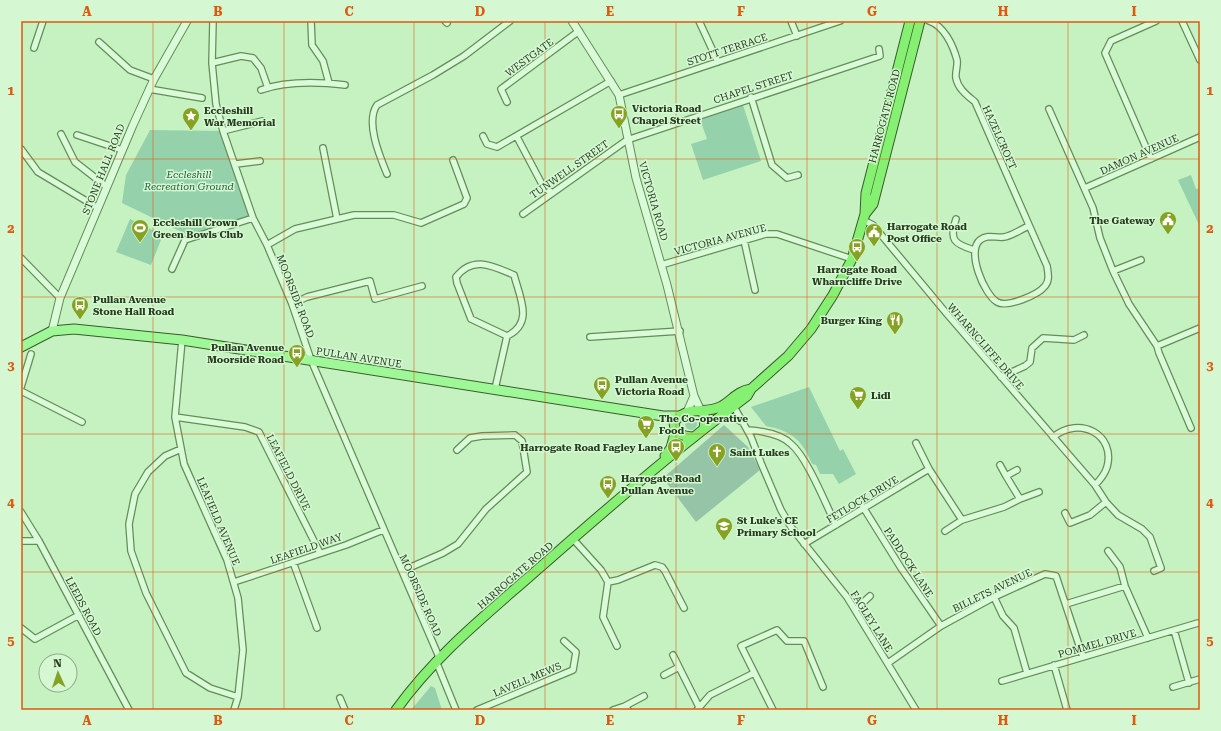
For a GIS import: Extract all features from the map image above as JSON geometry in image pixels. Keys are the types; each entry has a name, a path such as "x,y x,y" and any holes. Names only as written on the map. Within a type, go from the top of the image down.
{"highway":[{"name":"HARROGATE ROAD","path":"396,710 437,659 658,465 724,413 741,391 751,389 788,356 812,329 833,295 852,259 864,217 866,192 910,21"},
{"name":"HARROGATE ROAD","path":"864,217 873,204 920,21"},
{"name":"HARROGATE ROAD","path":"679,420 701,410 731,404"},
{"path":"701,410 705,420 704,429"},
{"path":"679,420 681,436 694,437"},
{"path":"658,465 671,448 679,420"}],"main road":[{"name":"PULLAN AVENUE","path":"52,331 74,329 182,340 495,388 679,420"},
{"path":"21,347 52,331"}],"street":[{"path":"34,48 43,21"},
{"name":"STONE HALL ROAD","path":"52,331 60,298 122,150 154,79 187,21"},
{"name":"MOORSIDE ROAD","path":"213,21 212,63 216,104 223,131 254,218 292,304 311,360 402,572 456,710"},
{"path":"311,21 312,45 323,61 329,83"},
{"path":"387,174 376,144 372,115 376,105 452,64 510,21"},
{"name":"VICTORIA ROAD","path":"572,21 619,95 624,116 627,140 680,331 694,396 701,410"},
{"path":"699,21 718,62"},
{"path":"791,21 798,36"},
{"name":"STOTT TERRACE","path":"619,95 798,36 822,24 840,21"},
{"name":"HAZELCROFT","path":"929,21 942,29 950,45 957,61 956,79 962,90 975,102 1047,266 1049,276 1046,286 1018,301 1007,304 998,302 988,293 975,262 974,250"},
{"path":"1151,158 1105,53 1111,41 1156,21"},
{"path":"1182,21 1200,60"},
{"name":"WESTGATE","path":"507,102 501,89 579,32"},
{"path":"99,42 130,70 154,79"},
{"name":"CHAPEL STREET","path":"627,140 751,97 880,56 879,49"},
{"path":"212,63 241,56 253,58 261,68 268,88"},
{"path":"483,136 487,144 497,147 517,137 611,81"},
{"path":"261,90 283,85 329,83 345,85"},
{"path":"149,89 202,98"},
{"path":"751,97 772,165 787,178 798,175"},
{"path":"1049,109 1093,208 1100,238 1113,271 1129,304 1157,346 1191,428"},
{"path":"223,131 262,120"},
{"path":"61,134 75,162 107,187"},
{"path":"77,135 122,150"},
{"path":"517,137 544,188 551,192"},
{"name":"DAMON AVENUE","path":"1085,188 1200,137"},
{"name":"TUNWELL STREET","path":"522,214 551,192 627,140"},
{"path":"323,148 337,219"},
{"path":"21,149 38,172 98,208"},
{"path":"267,245 295,229 354,215 394,215 420,223 464,204 468,198 452,160"},
{"path":"236,164 260,161"},
{"name":"WHARNCLIFFE DRIVE","path":"864,217 873,225 1001,377 1095,485 1106,502 1118,515 1142,529 1150,537 1161,568 1154,571"},
{"path":"172,269 185,240 254,218"},
{"path":"956,219 953,229 955,242 960,246 974,250 979,241 990,235 1004,237 1029,226"},
{"name":"VICTORIA AVENUE","path":"661,265 766,234 777,234 852,259"},
{"path":"744,240 755,290"},
{"path":"21,258 60,298"},
{"path":"1113,271 1141,260"},
{"path":"485,263 514,275 523,310 522,322 515,332 506,336 471,318 457,283 456,277 461,270 485,263"},
{"path":"292,304 307,297 370,281 375,299 422,286"},
{"path":"1157,346 1200,328"},
{"path":"590,337 680,331"},
{"path":"1001,377 1025,366 1030,362 1032,348 1043,338 1074,340 1084,335"},
{"path":"495,388 506,336"},
{"name":"LEAFIELD AVENUE","path":"182,340 175,417 184,464 227,560 238,598 243,650 238,697 234,710"},
{"path":"21,387 31,354"},
{"path":"21,391 82,422"},
{"path":"679,420 694,396"},
{"name":"FAGLEY LANE","path":"731,404 748,430 781,510 804,544 847,597 916,710"},
{"path":"724,413 744,423"},
{"name":"LEAFIELD DRIVE","path":"175,417 245,427 259,432 320,553"},
{"path":"1053,437 1061,431 1075,427 1088,429 1102,440 1108,457 1107,467 1103,476 1095,485"},
{"path":"748,430 764,432 790,443 804,461 836,524"},
{"path":"402,572 444,554 458,544 486,509 527,472 522,441 516,435 482,436 470,438 457,450"},
{"path":"916,443 929,469 962,520"},
{"path":"181,449 165,456 148,472 135,494 129,524 131,551 146,594 186,673 210,688 238,697"},
{"path":"1000,466 1020,499"},
{"name":"FETLOCK DRIVE","path":"804,544 929,469"},
{"path":"1006,476 1017,470"},
{"path":"945,531 962,520 1004,507 1039,492"},
{"path":"1065,512 1070,523 1090,515 1106,502"},
{"name":"PADDOCK LANE","path":"864,507 901,568 941,626"},
{"name":"LEEDS ROAD","path":"21,512 39,541 129,710"},
{"name":"LEAFIELD WAY","path":"234,582 383,530"},
{"path":"573,539 601,570 608,582 603,617 617,646"},
{"path":"21,541 39,541"},
{"path":"1108,551 1120,567 1125,586 1148,638"},
{"path":"293,562 317,628"},
{"path":"608,582 618,580 655,565 662,567 666,571 684,608"},
{"name":"BILLETS AVENUE","path":"888,663 941,626 994,597 1045,574 1056,576 1083,657"},
{"path":"1066,604 1125,586"},
{"path":"855,610 870,596"},
{"path":"994,597 1003,616 1014,628 1027,673"},
{"path":"21,628 35,639 79,615"},
{"name":"POMMEL DRIVE","path":"1002,681 1198,623"},
{"path":"773,710 741,646 777,630 787,641 804,641 823,688"},
{"path":"1174,630 1189,683"},
{"name":"LAVELL MEWS","path":"477,710 573,670 576,652 564,641"},
{"path":"673,655 680,667 698,708 710,696 754,673"},
{"path":"1054,665 1067,710"},
{"path":"664,675 680,667"},
{"path":"1173,687 1200,679"},
{"path":"613,710 627,708 644,696"},
{"path":"340,698 345,710"}],"green space":[{"path":"743,105 761,161 703,180 691,144 707,139 700,119"},
{"name":"Eccleshill Recreation Ground","path":"150,130 223,131 253,218 192,237 122,203 126,175"},
{"path":"1191,175 1196,189 1200,188 1200,227 1178,180"},
{"name":"Eccleshill Crown Green Bowls Club","path":"130,219 163,235 151,265 116,252"},
{"path":"809,387 840,451 843,449 856,474 839,484 833,474 820,474 816,465 812,464 804,449 795,438 783,431 766,426 751,407"},
{"path":"693,418 696,419 696,429 689,430 686,429 685,422 686,419"},
{"path":"724,425 748,447 760,470 696,522 663,478"},
{"path":"431,686 435,688 442,710 411,710"}],"place":[{"name":"Victoria Road Chapel Street","path":"619,129"},
{"name":"Eccleshill War Memorial","path":"191,131"},
{"name":"The Gateway","path":"1168,235"},
{"name":"Eccleshill Crown Green Bowls Club","path":"140,243"},
{"name":"Harrogate Road Post Office","path":"874,247"},
{"name":"Harrogate Road Wharncliffe Drive","path":"857,262"},
{"name":"Pullan Avenue Stone Hall Road","path":"80,320"},
{"name":"Burger King","path":"895,335"},
{"name":"Pullan Avenue Moorside Road","path":"297,368"},
{"name":"Pullan Avenue Victoria Road","path":"602,400"},
{"name":"Lidl","path":"858,410"},
{"name":"The Co-operative Food","path":"646,439"},
{"name":"Harrogate Road Fagley Lane","path":"676,462"},
{"name":"Saint Lukes","path":"717,467"},
{"name":"Harrogate Road Pullan Avenue","path":"608,499"},
{"name":"St Luke's CE Primary School","path":"724,541"}]}
